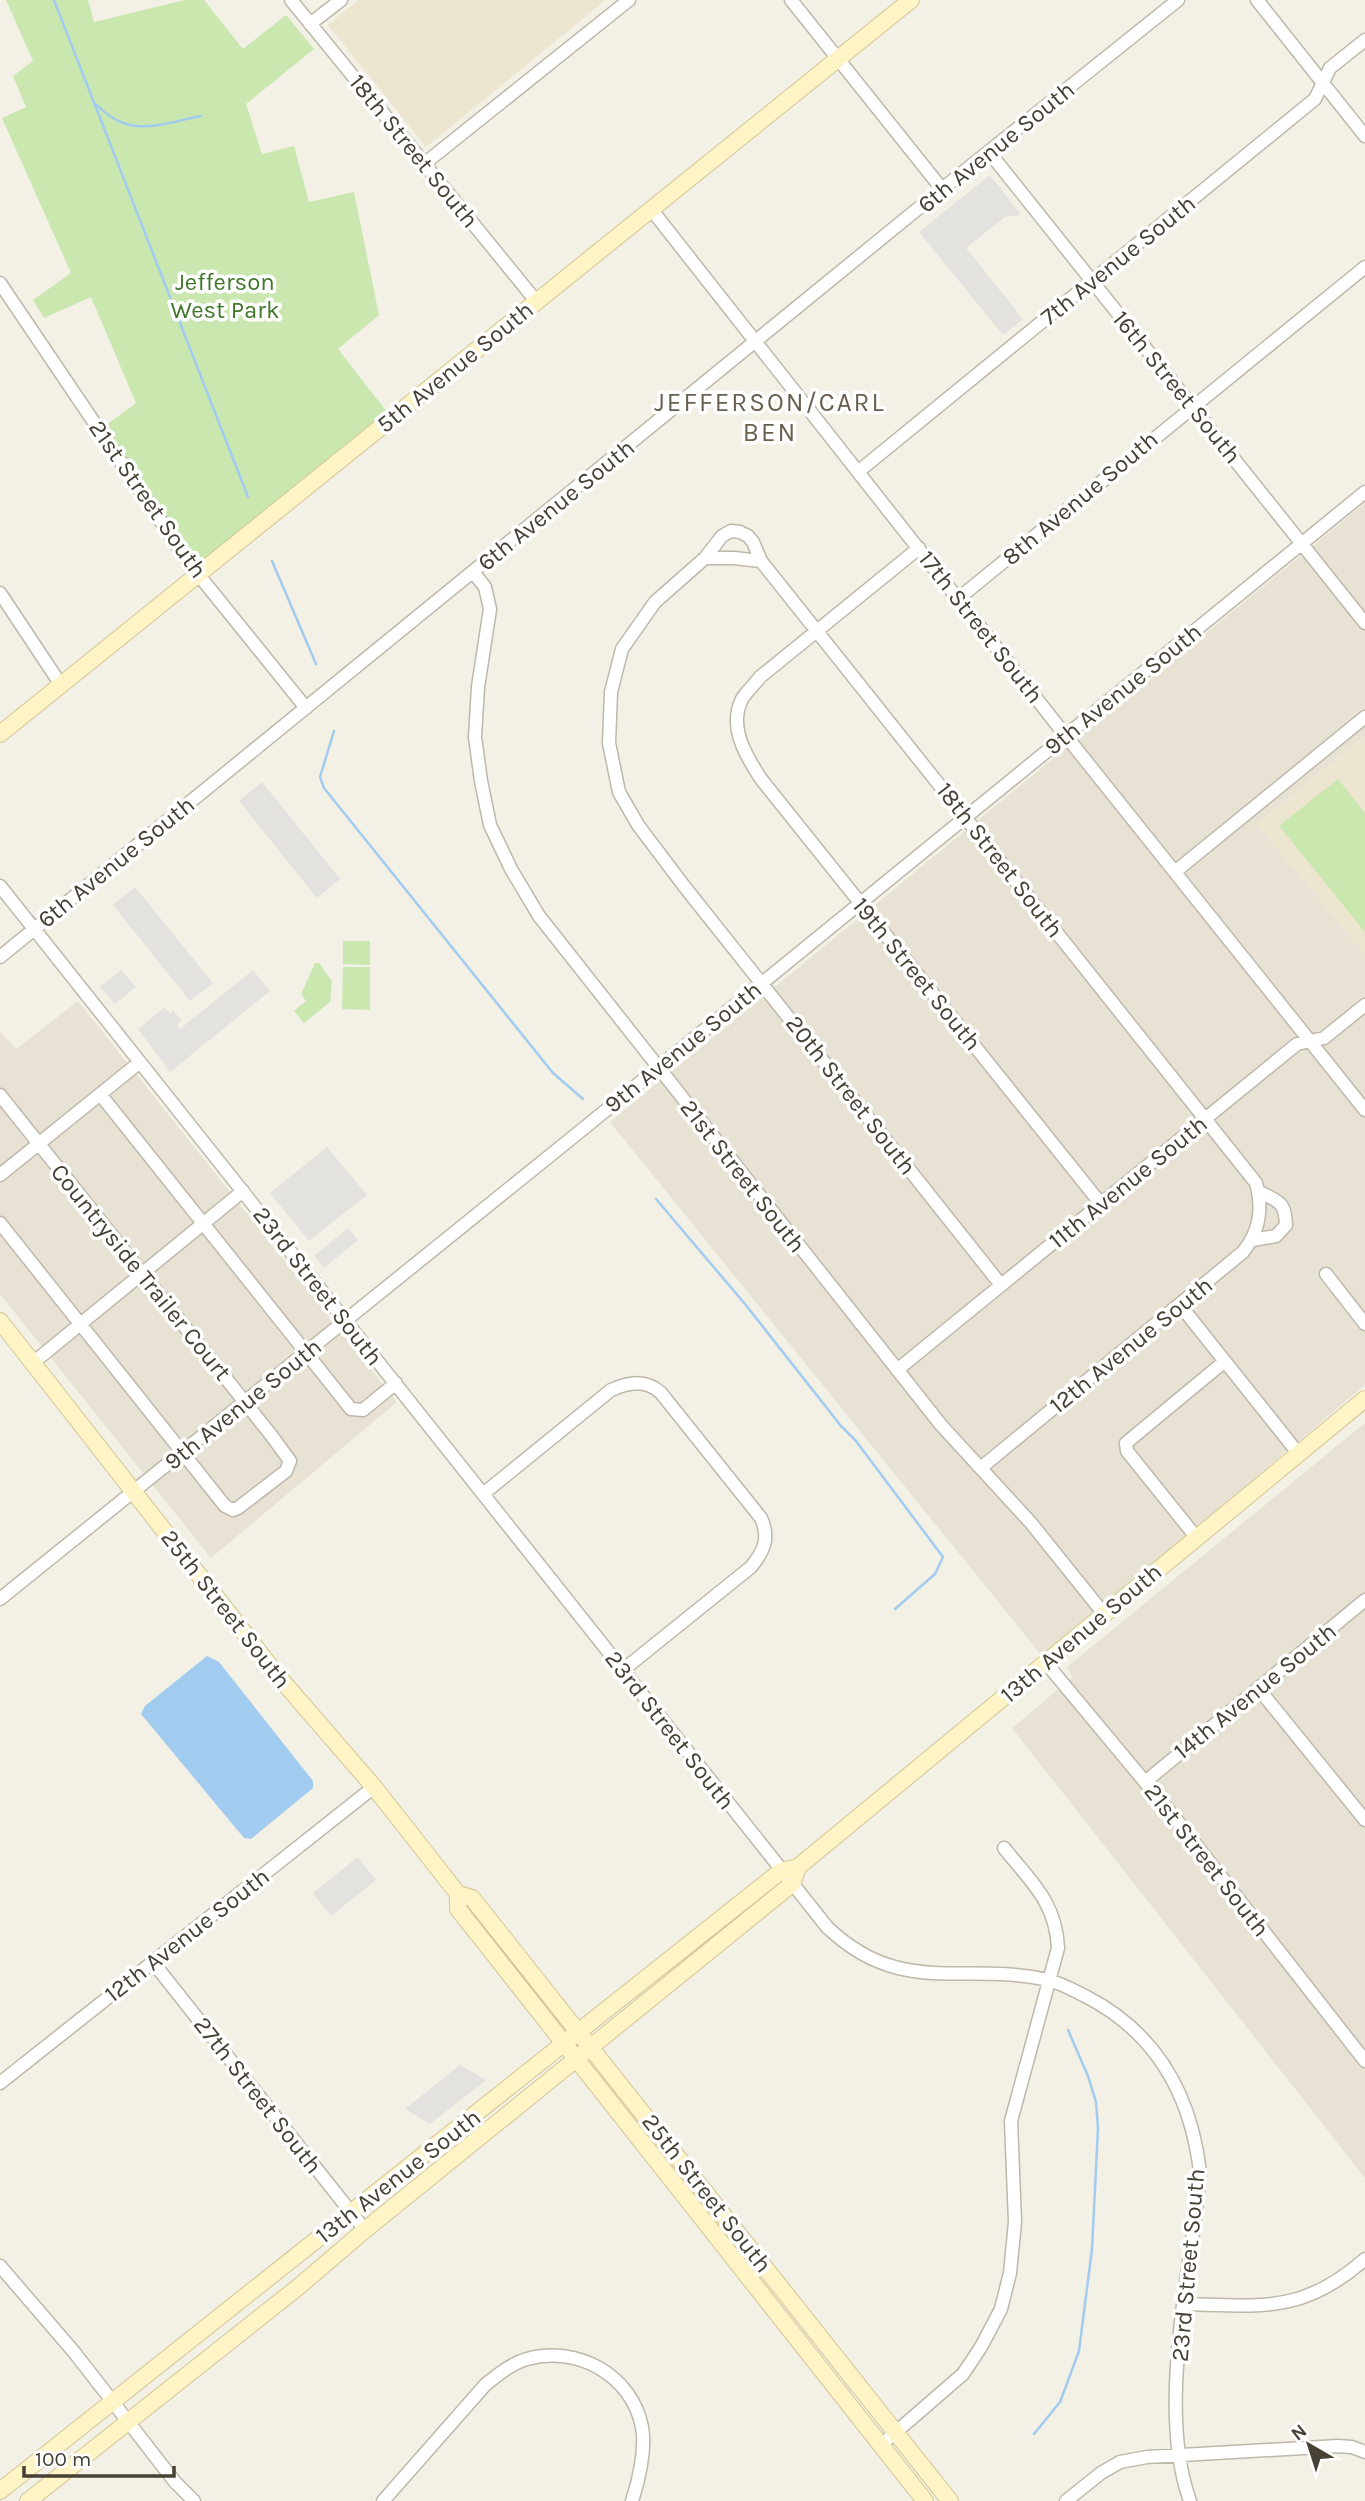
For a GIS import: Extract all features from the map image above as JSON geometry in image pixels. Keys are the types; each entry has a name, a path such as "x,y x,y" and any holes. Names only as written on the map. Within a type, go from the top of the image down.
{"main road":[{"name":"5th Avenue South","path":"0,734 911,0"},
{"name":"25th Street South","path":"0,1321 278,1676 374,1787 457,1894 458,1909 925,2501"},
{"name":"13th Avenue South","path":"0,2491 781,1871 798,1867 1365,1399"},
{"path":"792,1884 798,1867"},
{"name":"13th Avenue South","path":"28,2501 297,2288 792,1884"},
{"name":"25th Street South","path":"457,1894 472,1898 950,2501"}],"street":[{"name":"18th Street South","path":"291,0 536,301"},
{"path":"310,24 341,0"},
{"path":"424,164 629,0"},
{"path":"791,0 942,189"},
{"name":"6th Avenue South","path":"0,957 942,189 1178,0"},
{"path":"1256,0 1365,136"},
{"name":"7th Avenue South","path":"859,471 1315,99 1330,68 1365,40"},
{"name":"16th Street South","path":"989,152 1365,623"},
{"name":"17th Street South","path":"652,209 1365,1110"},
{"name":"8th Avenue South","path":"959,598 1365,267"},
{"name":"21st Street South","path":"0,283 198,573 306,708"},
{"name":"9th Avenue South","path":"0,1599 1365,492"},
{"name":"18th Street South","path":"705,558 722,536 731,531 740,532 753,542 761,562 1256,1183 1259,1224 1253,1240"},
{"path":"817,630 919,548"},
{"path":"705,558 761,562"},
{"name":"20th Street South","path":"705,558 655,602 622,649 611,692 609,743 620,792 638,825 1001,1285"},
{"name":"21st Street South","path":"473,572 485,587 491,609 478,687 475,737 490,825 511,869 539,916 897,1370 941,1424 1031,1522 1104,1614"},
{"path":"0,593 61,685"},
{"name":"19th Street South","path":"817,630 760,677 742,700 737,720 739,740 747,759 1101,1204"},
{"path":"1176,871 1365,717"},
{"name":"23rd Street South","path":"0,886 483,1494 628,1666 781,1871 821,1920 842,1941 883,1964 922,1973 982,1974 1050,1980 1115,2014 1148,2042 1186,2109 1196,2142 1200,2172 1174,2413 1182,2479 1190,2501"},
{"name":"11th Avenue South","path":"897,1370 1297,1044 1324,1038 1365,1004"},
{"path":"0,1175 139,1062"},
{"path":"100,1094 351,1409 363,1410 396,1384"},
{"name":"Countryside Trailer Court","path":"0,1095 290,1461 286,1471 233,1510 225,1506 0,1223"},
{"path":"34,1362 243,1191"},
{"path":"1253,1240 1276,1236 1286,1225 1285,1210 1280,1202 1258,1191"},
{"name":"12th Avenue South","path":"982,1467 1180,1305 1243,1252 1253,1240"},
{"path":"1326,1275 1365,1324"},
{"path":"1180,1305 1298,1453"},
{"path":"1196,1537 1127,1451 1126,1443 1225,1360"},
{"path":"483,1494 611,1390 623,1384 644,1383 661,1393 761,1518 766,1535 764,1550 751,1567 628,1666"},
{"name":"14th Avenue South","path":"1145,1782 1365,1600"},
{"name":"21st Street South","path":"1046,1663 1145,1782 1365,2061"},
{"path":"1258,1688 1365,1820"},
{"name":"12th Avenue South","path":"0,2083 374,1787"},
{"path":"880,2445 963,2374 1000,2309 1010,2273 1015,2222 1010,2121 1058,1948 1057,1927 1051,1910 1004,1848"},
{"name":"27th Street South","path":"152,1961 365,2230"},
{"path":"1184,2304 1259,2306 1291,2302 1335,2281 1365,2259"},
{"path":"0,2266 175,2482 194,2501"},
{"path":"383,2501 486,2384 502,2372 527,2359 577,2357 612,2376 638,2411 643,2430 632,2501"},
{"path":"1066,2501 1101,2473 1120,2462 1147,2457 1338,2446 1352,2446 1365,2452"}],"shaded area":[{"path":"358,0 606,0 426,147 328,25"},
{"path":"990,175 1021,215 1005,217 966,248 1023,319 1003,335 919,232"},
{"path":"1365,503 1365,736 1257,824 1365,954 1365,1385 1042,1656 610,1122"},
{"path":"1365,736 1365,954 1257,824"},
{"path":"262,782 340,879 317,898 239,801"},
{"path":"135,887 213,983 190,1001 113,905"},
{"path":"121,970 136,987 115,1004 100,987"},
{"path":"253,970 270,991 170,1072 138,1029 165,1007 170,1013 173,1010 182,1021 177,1025 180,1029"},
{"path":"78,1001 397,1402 211,1558 0,1294 0,1031 16,1049"},
{"path":"327,1147 367,1195 309,1241 270,1193"},
{"path":"348,1228 358,1240 324,1268 314,1256"},
{"path":"1365,1423 1365,2178 1012,1728 1073,1677 1067,1667"},
{"path":"358,1857 376,1880 331,1916 313,1893"},
{"path":"460,2065 486,2080 430,2124 405,2109"}],"green space":[{"name":"Jefferson West Park","path":"6,0 88,0 94,22 185,0 204,0 243,49 286,15 314,49 246,104 262,154 294,146 309,202 354,192 379,315 338,349 387,412 198,565 105,426 136,403 91,297 44,318 33,300 71,273 2,118 26,107 13,76 33,61"},
{"path":"1338,779 1365,813 1365,932 1279,826"},
{"path":"343,941 370,941 370,965 343,964"},
{"path":"315,963 319,963 332,981 330,1002 304,1023 294,1011 306,1001 301,994"},
{"path":"343,967 370,967 370,1010 342,1009"}],"water":[{"path":"207,1656 219,1662 313,1781 313,1788 251,1839 244,1838 141,1714 145,1706"}],"waterway":[{"path":"54,0 248,497"},
{"path":"97,105 109,116 133,126 159,125 201,116"},
{"path":"272,561 316,664"},
{"path":"334,731 320,777 324,788 553,1073 583,1099"},
{"path":"656,1199 856,1441 943,1557 935,1574 895,1609"},
{"path":"1034,2434 1060,2402 1079,2351 1092,2249 1098,2128 1096,2102 1068,2030"}],"district":[{"name":"JEFFERSON/CARL BEN","path":"770,417"}]}
